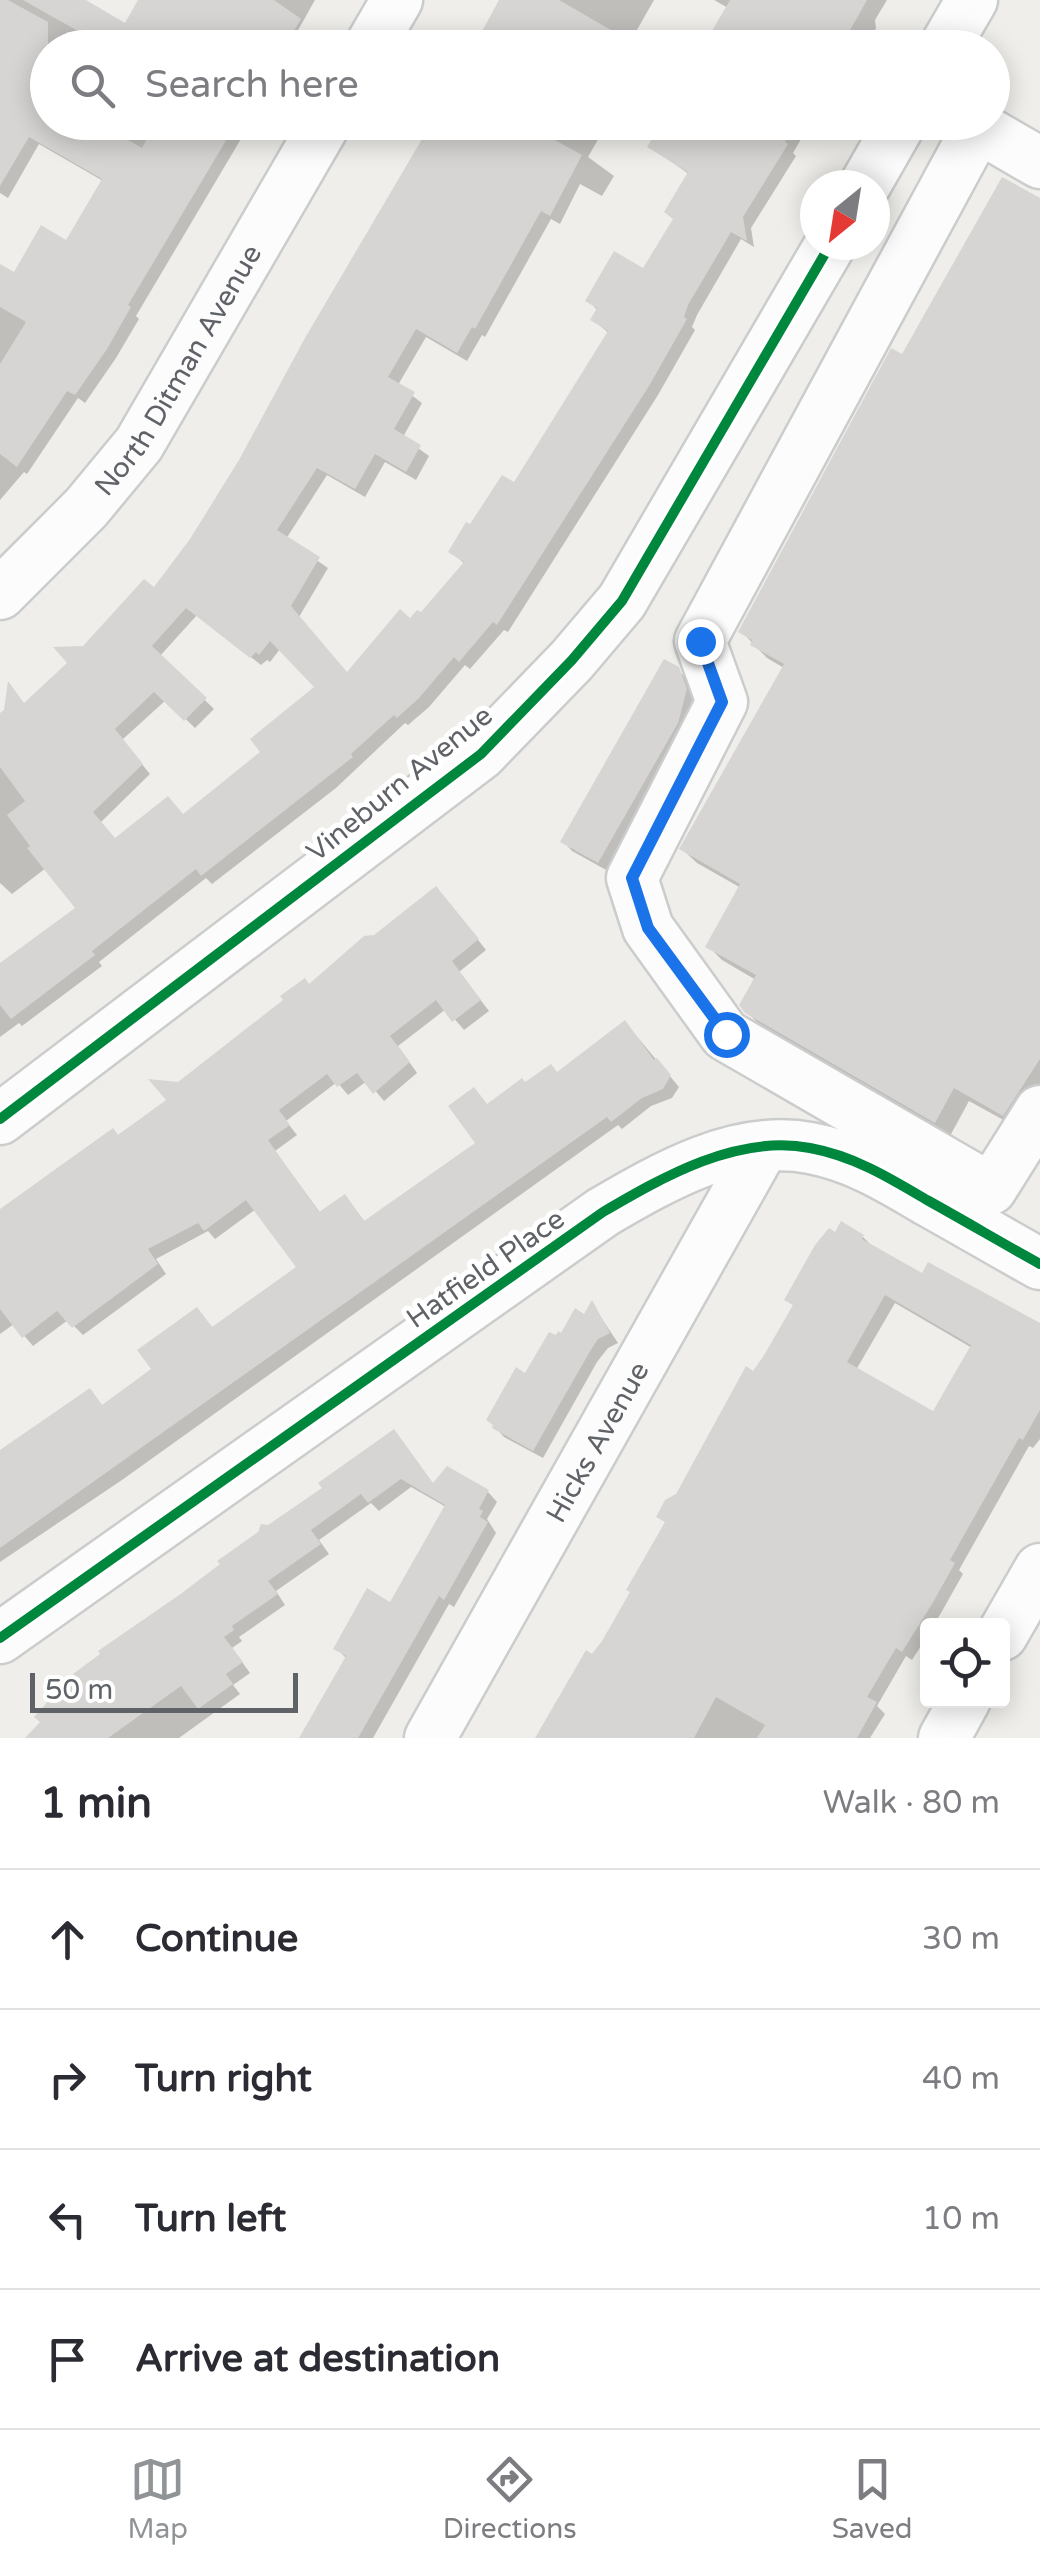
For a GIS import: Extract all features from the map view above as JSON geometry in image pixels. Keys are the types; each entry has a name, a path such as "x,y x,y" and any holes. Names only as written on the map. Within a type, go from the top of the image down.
{"street":[{"path":"380,30 397,0"},
{"path":"954,30 972,0"},
{"name":"North Ditman Avenue","path":"0,594 86,508 139,444 316,140"},
{"path":"873,170 890,140"},
{"path":"971,140 700,641 722,702 632,878 648,928 726,1034 992,1189 1040,1110"},
{"path":"1000,140 1040,163"},
{"name":"Vineburn Avenue","path":"0,1119 481,754 572,660 622,601 821,260"},
{"name":"Hatfield Place","path":"0,1638 604,1212 654,1182 710,1158 763,1147 808,1147 862,1163 1040,1264"},
{"name":"Hicks Avenue","path":"430,1738 763,1147"},
{"path":"1010,1621 1040,1569"},
{"path":"944,1738 961,1708"}],"building":[{"path":"0,0 8,0 48,22 48,30 30,30 30,138 0,186"},
{"path":"23,0 86,0 125,23 138,0 274,0 301,19 294,30 76,30"},
{"path":"499,0 559,0 611,30 483,30"},
{"path":"730,0 867,0 850,30 712,30"},
{"path":"34,140 128,140 142,148 146,140 226,140 128,305 131,307 107,349 75,395 67,391 17,467 0,454 0,364 26,322 0,307 0,264 14,272 41,225 66,240 102,179"},
{"path":"421,140 555,140 582,155 550,216 541,211 475,329 472,327 457,353 416,329 388,377 415,392 394,429 421,445 406,472 375,454 355,489 317,468 277,530 320,557 291,606 347,672 400,609 410,618 417,610 421,612 464,562 448,552 466,522 470,524 502,475 514,482 608,331 590,320 597,308 585,301 614,251 643,268 673,219 664,212 688,172 647,147 651,140 786,140 788,144 743,217 747,241 731,232 688,305 684,317 687,319 649,386 497,625 493,622 459,662 454,657 419,698 397,718 394,715 351,754 353,757 201,876 196,869 92,951 95,955 11,1019 0,1005 0,963 75,908 27,848 30,846 7,815 25,801 0,767 0,713 4,710 8,681 24,703 67,663 53,647 83,646 144,579 154,587 190,539 239,460 305,338","holes":["186,608 250,658 256,652 259,655 270,641 314,687 250,739 260,752 183,814 168,796 115,838 93,812 143,764 115,729 154,692 184,721 207,698 152,646"]},
{"path":"1002,177 1040,198 1040,1059 1003,1116 954,1088 935,1123 745,1013 739,1005 756,975 705,947 740,884 679,849 784,664 750,645 752,640 738,632 891,348 902,354"},
{"path":"664,659 679,667 687,689 678,723 598,863 560,842"},
{"path":"436,886 479,939 452,961 481,1000 452,1022 436,1000 390,1036 410,1062 373,1094 357,1073 337,1087 327,1074 279,1110 290,1125 268,1140 319,1212 345,1194 364,1221 475,1143 448,1106 474,1087 487,1104 522,1078 525,1082 551,1064 557,1072 625,1020 654,1060 657,1058 671,1075 663,1089 642,1098 611,1122 607,1117 0,1548 0,1450 90,1388 102,1405 151,1369 137,1350 197,1307 212,1327 296,1267 246,1200 204,1231 198,1223 148,1249 158,1264 72,1328 57,1311 22,1338 0,1309 0,1209 113,1128 118,1135 166,1100 148,1079 178,1082 283,1000 280,996 305,978 309,984 364,936 374,935"},
{"path":"841,1221 864,1235 862,1239 922,1273 928,1262 1040,1323 1040,1410 1023,1440 1019,1438 950,1560 955,1563 932,1604 902,1652 896,1648 867,1697 877,1702 857,1738 757,1738 765,1725 716,1697 694,1738 535,1738 586,1650 592,1654 602,1641 665,1522 656,1517 665,1500 676,1494 746,1366 753,1371 763,1357 793,1305 784,1300 829,1228 835,1232","holes":["885,1295 971,1345 933,1411 847,1362"]},
{"path":"592,1300 610,1333 598,1339 533,1451 492,1428 486,1420 516,1367 525,1373 549,1332 561,1333 575,1308 584,1314"},
{"path":"394,1429 433,1483 447,1466 489,1490 479,1509 483,1511 480,1517 488,1522 444,1600 439,1596 358,1738 299,1738 346,1656 333,1649 367,1588 390,1602 445,1505 401,1479 368,1503 361,1494 311,1530 321,1544 268,1581 278,1594 232,1626 234,1630 224,1637 243,1662 226,1674 233,1684 198,1709 181,1686 108,1738 25,1738 40,1722 34,1717 59,1689 76,1679 73,1674 100,1654 98,1651 220,1564 217,1561 258,1532 261,1524 268,1525 322,1488 318,1483"}],"cycle path":[{"path":"0,1119 481,754 572,660 622,601 821,260"},
{"path":"0,1638 603,1212 702,1162 755,1147 783,1145 826,1152 885,1176 1040,1264"}],"route":[{"path":"700,641 722,702 632,878 648,928 726,1034"}]}
